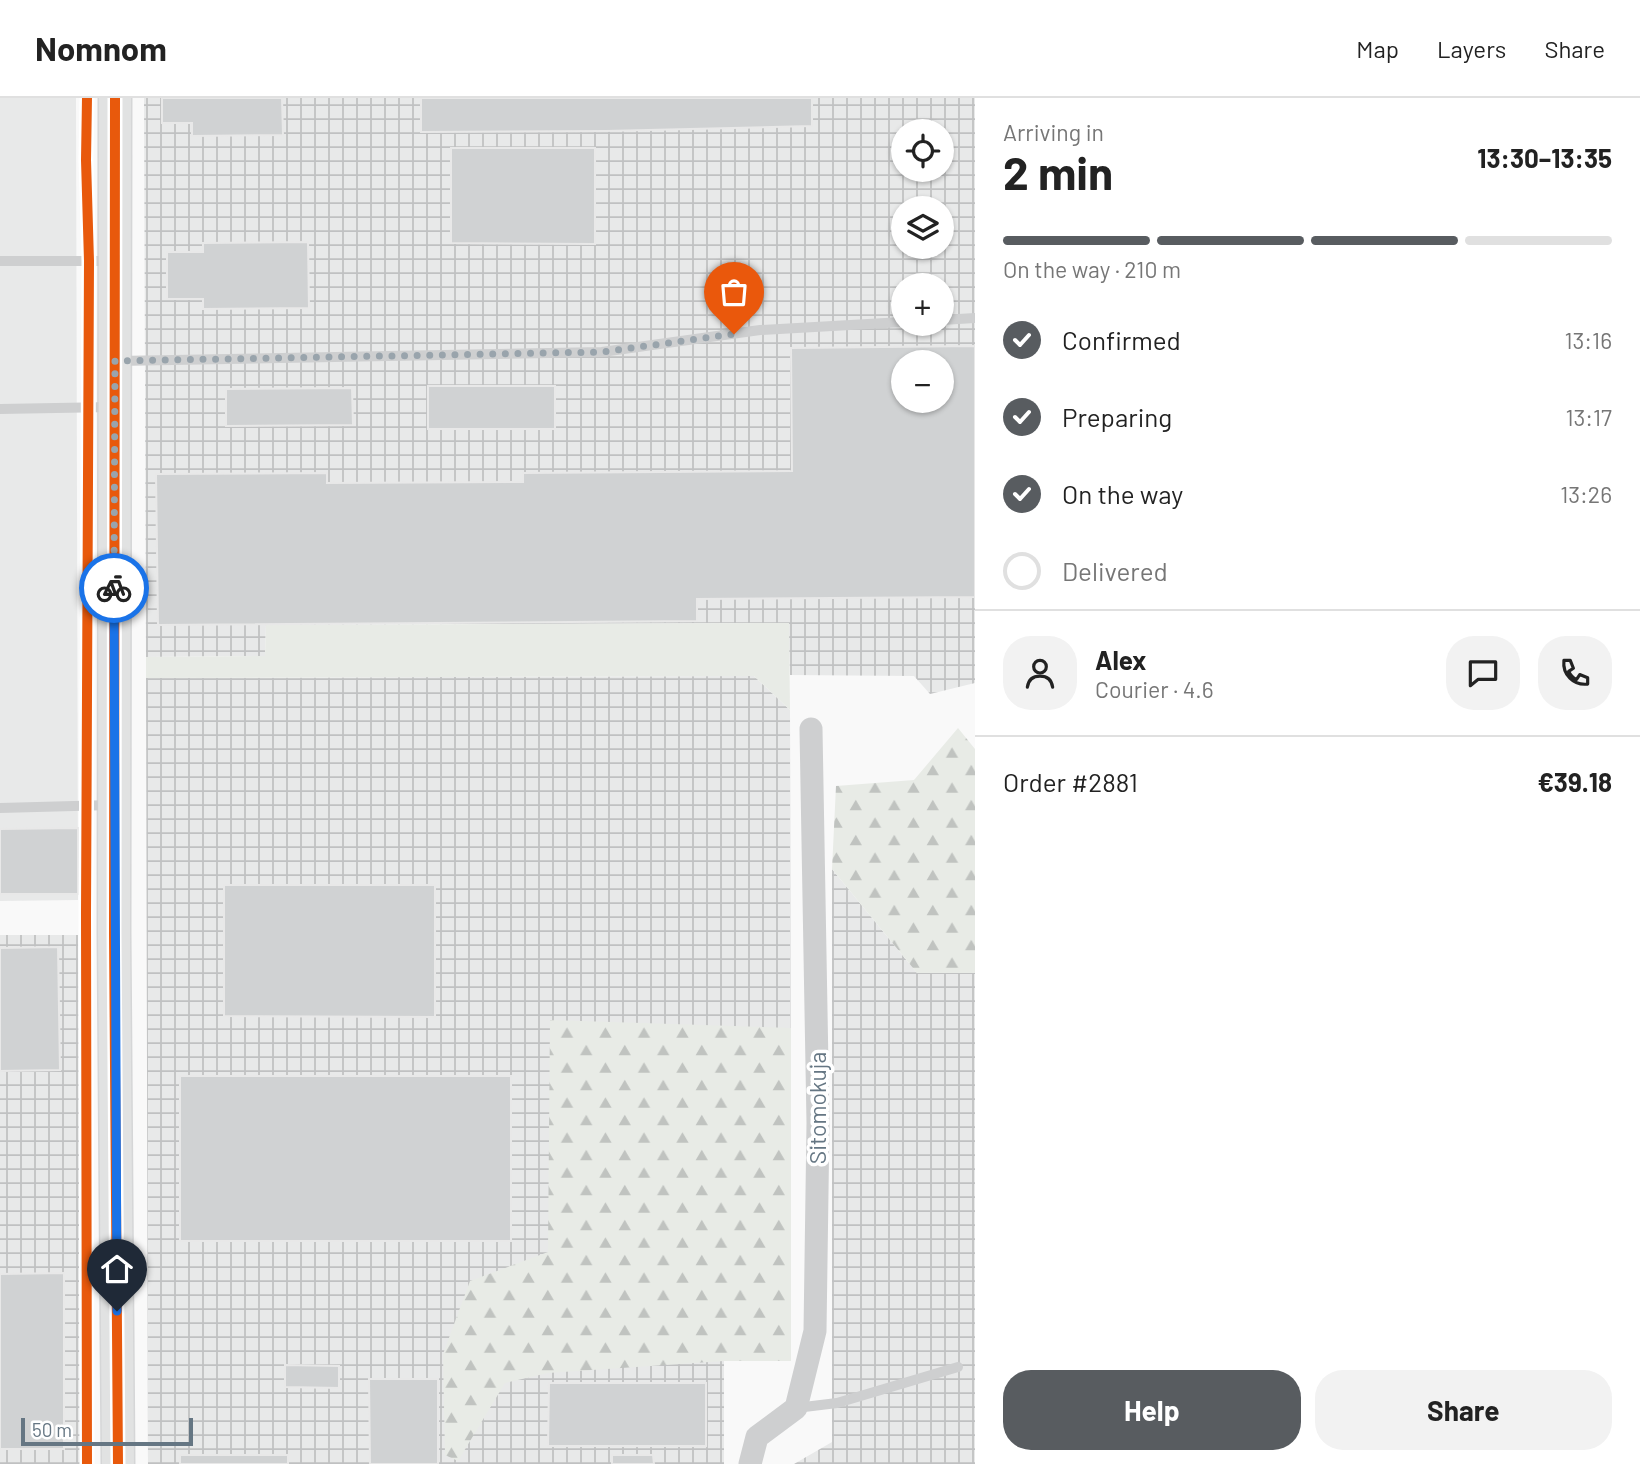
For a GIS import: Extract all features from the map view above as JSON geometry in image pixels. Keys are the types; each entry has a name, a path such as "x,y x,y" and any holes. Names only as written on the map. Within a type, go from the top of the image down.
{"street":[{"path":"115,98 114,805 118,1464"},
{"name":"Sitomokuja","path":"796,1408 815,1331 818,1123 811,729"},
{"path":"750,1464 757,1437 796,1408"}],"lane":[{"path":"0,261 114,261"},
{"path":"954,319 975,318"},
{"path":"115,361 602,352 760,330 891,323"},
{"path":"0,409 115,408"},
{"path":"0,808 114,805"},
{"path":"796,1408 837,1402 958,1367"}],"shaded area":[{"path":"0,98 76,98 78,900 0,901"},
{"path":"144,98 975,98 975,683 930,694 914,676 790,675 788,623 266,625 265,656 146,657"},
{"path":"754,676 790,710 791,1361 724,1361 724,1464 148,1464 146,678"},
{"path":"832,869 917,973 975,973 975,1464 794,1464 832,1442"},
{"path":"0,935 78,935 80,1464 0,1464"}],"green space":[{"path":"789,623 790,710 754,676 146,678 146,657 265,656 266,625"},
{"path":"958,728 975,749 975,973 917,973 832,869 836,786 914,780"},
{"path":"550,1020 791,1028 791,1361 724,1361 548,1373 505,1383 458,1461 445,1455 443,1354 470,1281 548,1252"}],"building":[{"path":"162,98 282,98 283,135 192,136 192,123 162,123"},
{"path":"421,98 812,98 812,126 421,132"},
{"path":"451,148 595,148 595,244 451,243"},
{"path":"308,242 309,308 203,309 203,299 167,299 167,252 203,252 203,243"},
{"path":"975,346 975,597 697,599 697,621 158,625 156,474 327,473 327,483 523,482 523,473 792,471 791,348"},
{"path":"428,386 555,386 555,429 428,429"},
{"path":"352,388 353,425 226,426 226,389"},
{"path":"78,828 78,894 0,894 0,829"},
{"path":"224,885 435,885 435,1017 224,1016"},
{"path":"58,947 60,1070 0,1071 0,948"},
{"path":"180,1076 511,1076 511,1241 180,1241"},
{"path":"64,1273 64,1449 0,1449 0,1274"},
{"path":"285,1365 339,1366 339,1388 285,1387"},
{"path":"369,1379 438,1379 438,1464 370,1464"},
{"path":"549,1383 706,1383 706,1446 548,1446"},
{"path":"180,1455 288,1455 288,1464 180,1464"},
{"path":"612,1455 653,1455 654,1464 612,1464"}],"cycle path":[{"path":"87,98 87,1464"},
{"path":"115,98 114,933 118,1464"}],"way so far":[{"path":"114,588 115,361 602,352 734,334"}],"route":[{"path":"114,588 117,1311"}]}
